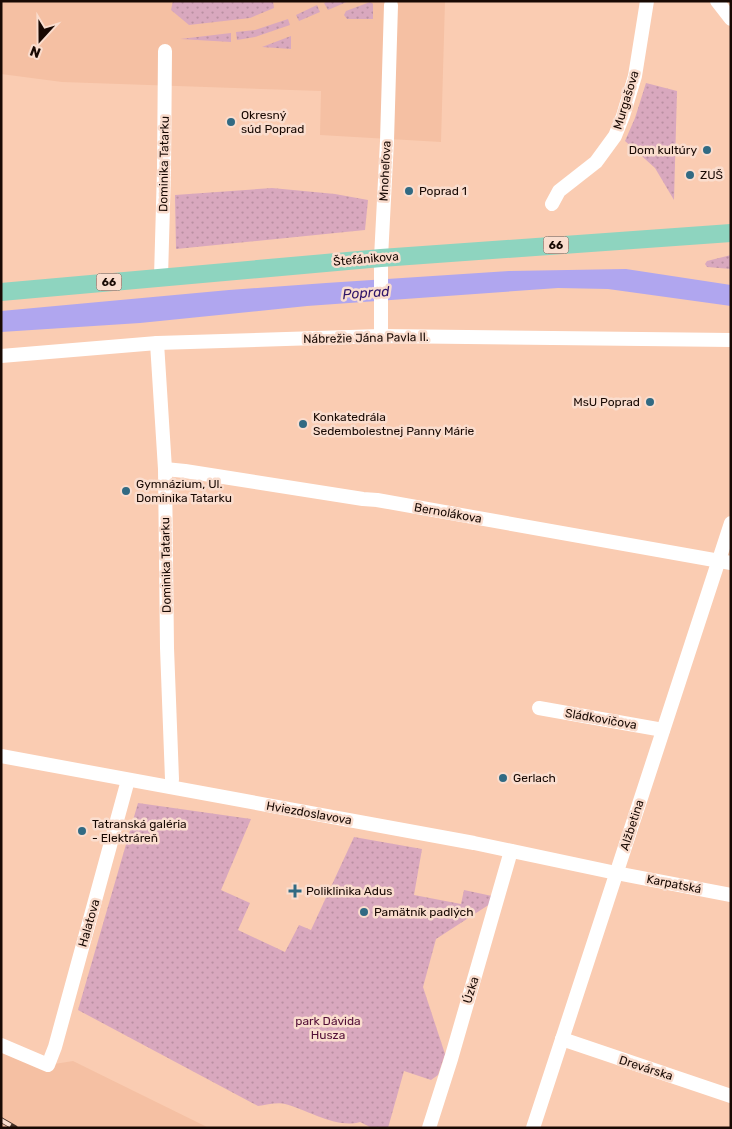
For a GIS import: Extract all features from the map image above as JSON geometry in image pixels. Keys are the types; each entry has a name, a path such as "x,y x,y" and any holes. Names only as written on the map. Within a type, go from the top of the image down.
{"main road":[{"name":"Štefánikova","path":"1,292 161,277 381,266 731,233"}],"street":[{"name":"Murgašova","path":"552,204 558,191 596,162 615,136 635,76 647,1"},
{"path":"704,1 718,3 731,20"},
{"name":"Mnoheľova","path":"382,336 381,266 391,5"},
{"name":"Dominika Tatarku","path":"161,277 165,51"},
{"name":"Nábrežie Jána Pavla II.","path":"1,356 156,343 382,336 731,340"},
{"name":"Dominika Tatarku","path":"156,343 165,469 171,787"},
{"name":"Bernolákova","path":"165,469 378,500 724,562"},
{"name":"Alžbetina","path":"532,1128 663,730 724,562 731,522"},
{"name":"Sládkovičova","path":"539,708 663,730"},
{"name":"Hviezdoslavova","path":"1,756 511,851 616,873"},
{"name":"Halatova","path":"1,1045 48,1065 55,1047 128,780"},
{"name":"Úzka","path":"429,1128 451,1059 511,851"},
{"name":"Karpatská","path":"616,873 731,895"},
{"name":"Drevárska","path":"562,1039 731,1096"}],"shaded area":[{"path":"1,1 445,1 441,142 320,135 321,91 62,82 1,74"},
{"path":"1,1047 42,1066 73,1061 209,1128 1,1128"}],"green space":[{"path":"173,1 273,1 274,8 250,18 189,25 171,10"},
{"path":"328,1 349,1 328,10 324,3"},
{"path":"370,2 373,4 373,19 347,19 344,15 346,11"},
{"path":"317,5 320,12 299,21 296,15"},
{"path":"288,19 290,25 255,37 237,40 236,32 255,30"},
{"path":"231,33 231,42 180,39"},
{"path":"291,36 291,49 262,47"},
{"path":"646,83 677,91 674,200 655,168 625,141 635,118"},
{"path":"272,188 335,194 368,200 365,230 176,249 175,195"},
{"path":"731,255 731,269 707,267 705,264 707,261"},
{"name":"park Dávida Husza","path":"138,803 251,819 221,890 250,903 238,930 285,952 299,925 311,930 354,837 422,849 414,895 461,904 464,890 492,896 490,904 436,939 423,987 445,1054 438,1075 431,1080 404,1071 388,1128 372,1128 360,1122 342,1123 332,1121 282,1103 258,1106 78,1010"}],"water":[{"name":"Poprad","path":"626,269 731,285 731,306 608,289 558,288 307,306 140,323 1,332 1,311 326,283 509,271"}],"railway":[{"path":"1,1120 15,1128"}],"place":[{"name":"Okresný súd Poprad","path":"231,122"},
{"name":"Dom kultúry","path":"707,150"},
{"name":"ZUŠ","path":"690,175"},
{"name":"Poprad 1","path":"409,191"},
{"name":"MsU Poprad","path":"650,402"},
{"name":"Konkatedrála Sedembolestnej Panny Márie","path":"303,424"},
{"name":"Gymnázium, Ul. Dominika Tatarku","path":"126,491"},
{"name":"Gerlach","path":"503,778"},
{"name":"Tatranská galéria - Elektráreň","path":"82,831"},
{"name":"Poliklinika Adus","path":"295,891"},
{"name":"Pamätník padlých","path":"364,912"}]}
